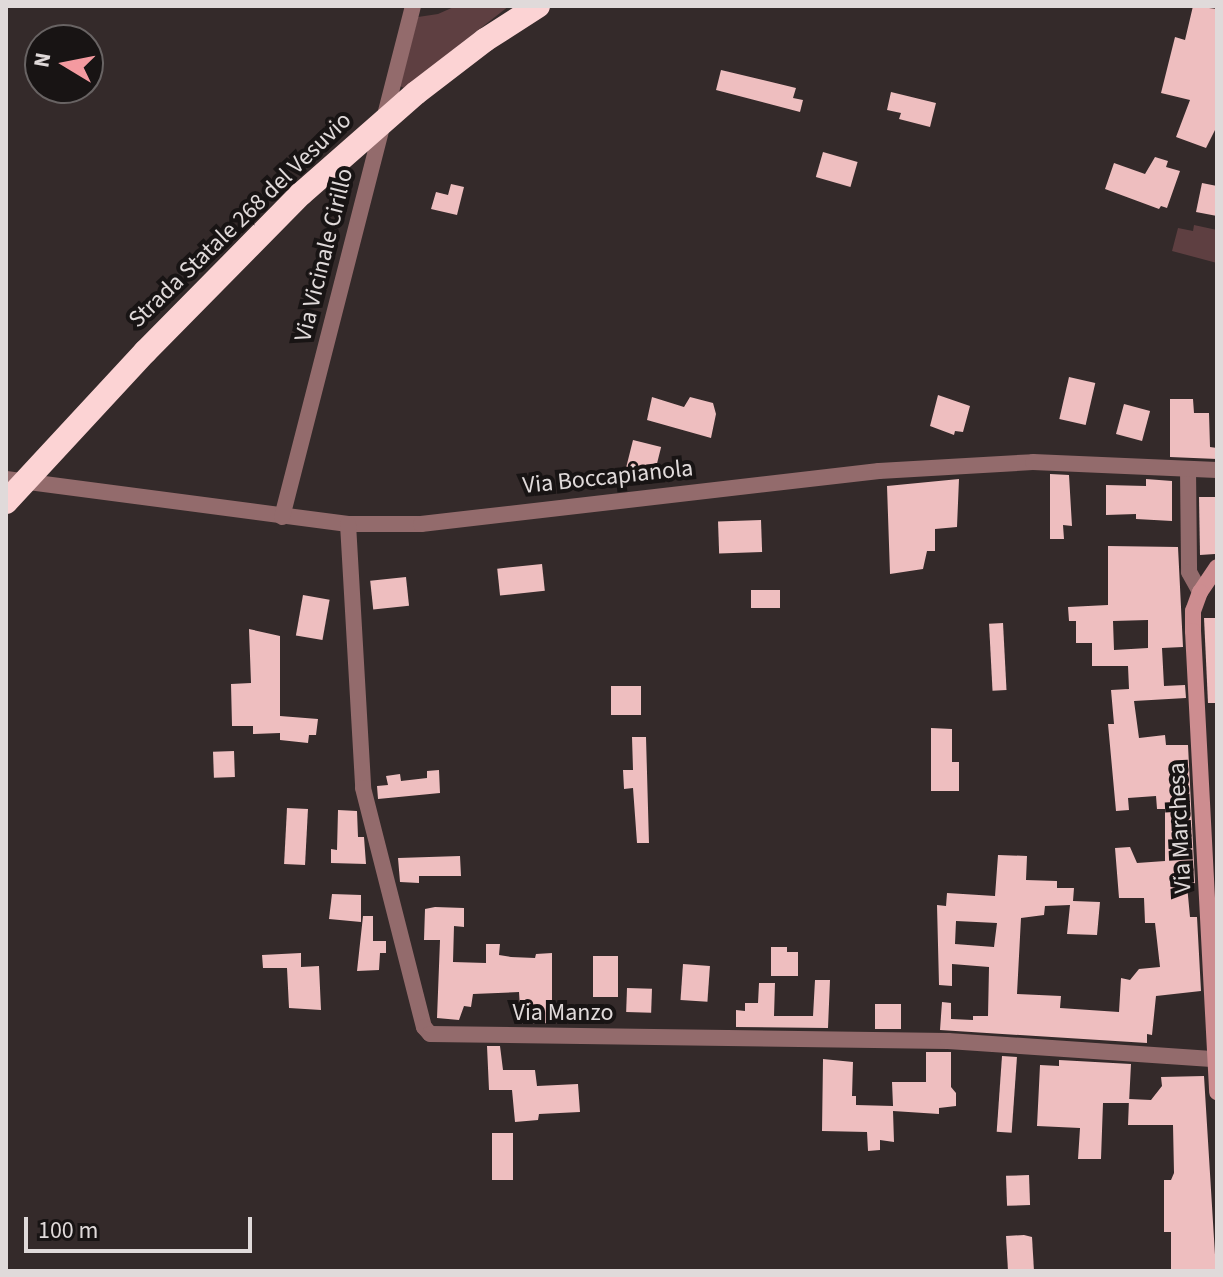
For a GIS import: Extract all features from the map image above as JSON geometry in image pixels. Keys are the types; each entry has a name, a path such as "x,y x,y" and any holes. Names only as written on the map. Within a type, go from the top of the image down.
{"highway":[{"name":"Strada Statale 268 del Vesuvio","path":"6,502 223,272 362,139 485,40 538,6"}],"street":[{"name":"Via Vicinale Cirillo","path":"282,517 413,6"},
{"name":"Via Boccapianola","path":"6,479 282,517 348,524 421,524 921,468 1033,462 1217,470"},
{"path":"1188,469 1189,572 1200,592"},
{"name":"Via Manzo","path":"348,524 363,788 424,1027 430,1034 948,1041 1215,1059"},
{"name":"Via Marchesa","path":"1217,567 1200,592 1193,611 1217,1092"}],"shaded area":[{"path":"456,6 509,6 404,88 400,86 418,17 438,14"},
{"path":"1194,225 1217,230 1217,263 1172,251 1178,228 1193,231"}],"building":[{"path":"1193,6 1217,9 1217,126 1206,148 1176,137 1190,100 1161,93 1175,37 1185,40"},
{"path":"721,70 796,88 793,98 803,100 800,112 716,90"},
{"path":"891,92 936,103 930,127 899,119 901,113 887,110"},
{"path":"823,152 858,162 850,187 816,177"},
{"path":"1155,157 1168,161 1166,167 1180,171 1167,208 1161,206 1159,209 1105,189 1114,163 1145,174"},
{"path":"1202,183 1217,186 1217,216 1196,212"},
{"path":"451,184 464,187 457,215 431,209 436,192 448,195"},
{"path":"1069,377 1095,383 1086,425 1059,419"},
{"path":"938,395 970,406 963,432 955,431 954,435 930,426"},
{"path":"652,397 684,407 690,397 713,403 716,414 711,438 647,420"},
{"path":"1170,399 1193,399 1194,413 1209,413 1210,447 1217,448 1217,459 1170,457"},
{"path":"1124,404 1150,411 1142,441 1116,434"},
{"path":"633,440 661,447 654,476 626,469"},
{"path":"1050,474 1069,475 1072,526 1063,525 1064,539 1050,539"},
{"path":"959,479 957,527 935,529 935,551 927,551 923,569 890,574 887,486"},
{"path":"1146,479 1172,481 1172,521 1136,519 1136,514 1106,515 1106,485 1146,486"},
{"path":"1199,497 1217,497 1215,554 1200,555"},
{"path":"761,520 762,552 719,553 718,522"},
{"path":"1108,546 1178,547 1183,647 1162,648 1164,686 1185,685 1186,698 1134,701 1139,738 1165,735 1166,745 1188,745 1195,883 1187,885 1190,917 1197,917 1201,991 1156,996 1152,1035 1147,1034 1147,1043 940,1030 942,1002 951,1003 951,1019 973,1020 973,1016 988,1016 989,967 952,964 952,986 939,985 937,905 946,906 947,893 995,896 998,855 1027,856 1026,880 1057,881 1057,888 1074,888 1073,901 1100,902 1097,935 1067,934 1070,905 1045,906 1044,915 1021,918 1017,994 1061,996 1060,1008 1119,1012 1121,978 1130,980 1139,969 1160,967 1155,923 1145,923 1144,898 1119,898 1115,848 1130,847 1137,863 1165,861 1165,809 1157,809 1156,796 1128,798 1129,810 1116,811 1108,724 1114,724 1111,690 1129,689 1128,666 1092,666 1092,643 1076,643 1076,621 1069,621 1068,607 1108,605","holes":["1148,620 1148,648 1114,650 1113,621","956,921 997,923 994,947 955,944"]},
{"path":"542,564 545,591 500,596 497,569"},
{"path":"406,577 409,606 373,610 370,581"},
{"path":"751,590 780,590 780,608 751,608"},
{"path":"303,595 330,600 322,640 296,635"},
{"path":"1204,618 1217,618 1217,703 1208,703"},
{"path":"1003,623 1007,690 993,691 989,624"},
{"path":"249,629 280,636 280,716 318,719 316,735 309,735 308,743 280,740 280,733 253,734 253,726 232,726 231,684 251,683"},
{"path":"611,686 641,686 641,715 611,715"},
{"path":"931,728 952,729 952,762 959,762 959,791 931,791"},
{"path":"632,737 646,737 649,843 637,843 633,788 624,789 623,770 633,770"},
{"path":"234,751 235,777 214,778 213,752"},
{"path":"439,770 440,793 378,799 377,786 388,785 386,776 400,774 401,781 427,778 427,771"},
{"path":"287,808 308,809 305,865 284,864"},
{"path":"338,810 357,811 358,837 364,837 366,864 331,863 331,849 337,850"},
{"path":"460,856 461,876 419,876 419,883 400,882 398,858"},
{"path":"332,894 361,895 361,922 329,919"},
{"path":"464,908 464,927 454,926 453,962 486,963 486,944 500,944 499,955 511,957 535,958 536,954 552,953 552,1023 521,1024 519,992 473,994 471,1007 464,1006 459,1020 437,1018 440,940 424,940 425,909"},
{"path":"363,916 373,916 373,941 386,941 386,953 380,953 379,970 357,971"},
{"path":"771,947 787,947 787,952 798,952 798,976 771,976"},
{"path":"301,953 301,967 319,966 321,1010 289,1008 287,968 263,968 262,955"},
{"path":"593,956 618,956 618,997 593,997"},
{"path":"683,964 710,966 707,1002 680,1000"},
{"path":"815,980 830,980 828,1028 736,1027 736,1010 745,1011 745,1003 758,1003 759,983 775,983 774,1016 813,1016"},
{"path":"627,988 652,989 651,1013 626,1012"},
{"path":"875,1004 901,1004 901,1029 875,1029"},
{"path":"487,1046 500,1046 503,1070 535,1070 537,1086 578,1084 580,1112 539,1114 538,1120 515,1122 512,1090 489,1090"},
{"path":"926,1052 951,1052 951,1087 956,1093 956,1106 939,1108 939,1114 893,1111 894,1142 880,1140 880,1150 868,1151 867,1132 822,1131 823,1059 853,1062 852,1096 856,1096 856,1105 893,1106 892,1082 926,1082"},
{"path":"1002,1056 1017,1057 1012,1133 997,1132"},
{"path":"1059,1060 1131,1064 1129,1103 1103,1103 1101,1159 1078,1159 1080,1128 1037,1126 1040,1065 1059,1066"},
{"path":"1204,1076 1216,1271 1171,1271 1171,1232 1164,1232 1164,1180 1171,1180 1174,1173 1173,1125 1128,1125 1129,1099 1151,1100 1162,1086 1161,1077"},
{"path":"492,1133 513,1133 513,1180 492,1180"},
{"path":"1029,1175 1030,1205 1007,1206 1006,1176"},
{"path":"1006,1236 1032,1237 1034,1271 1008,1271"}]}
